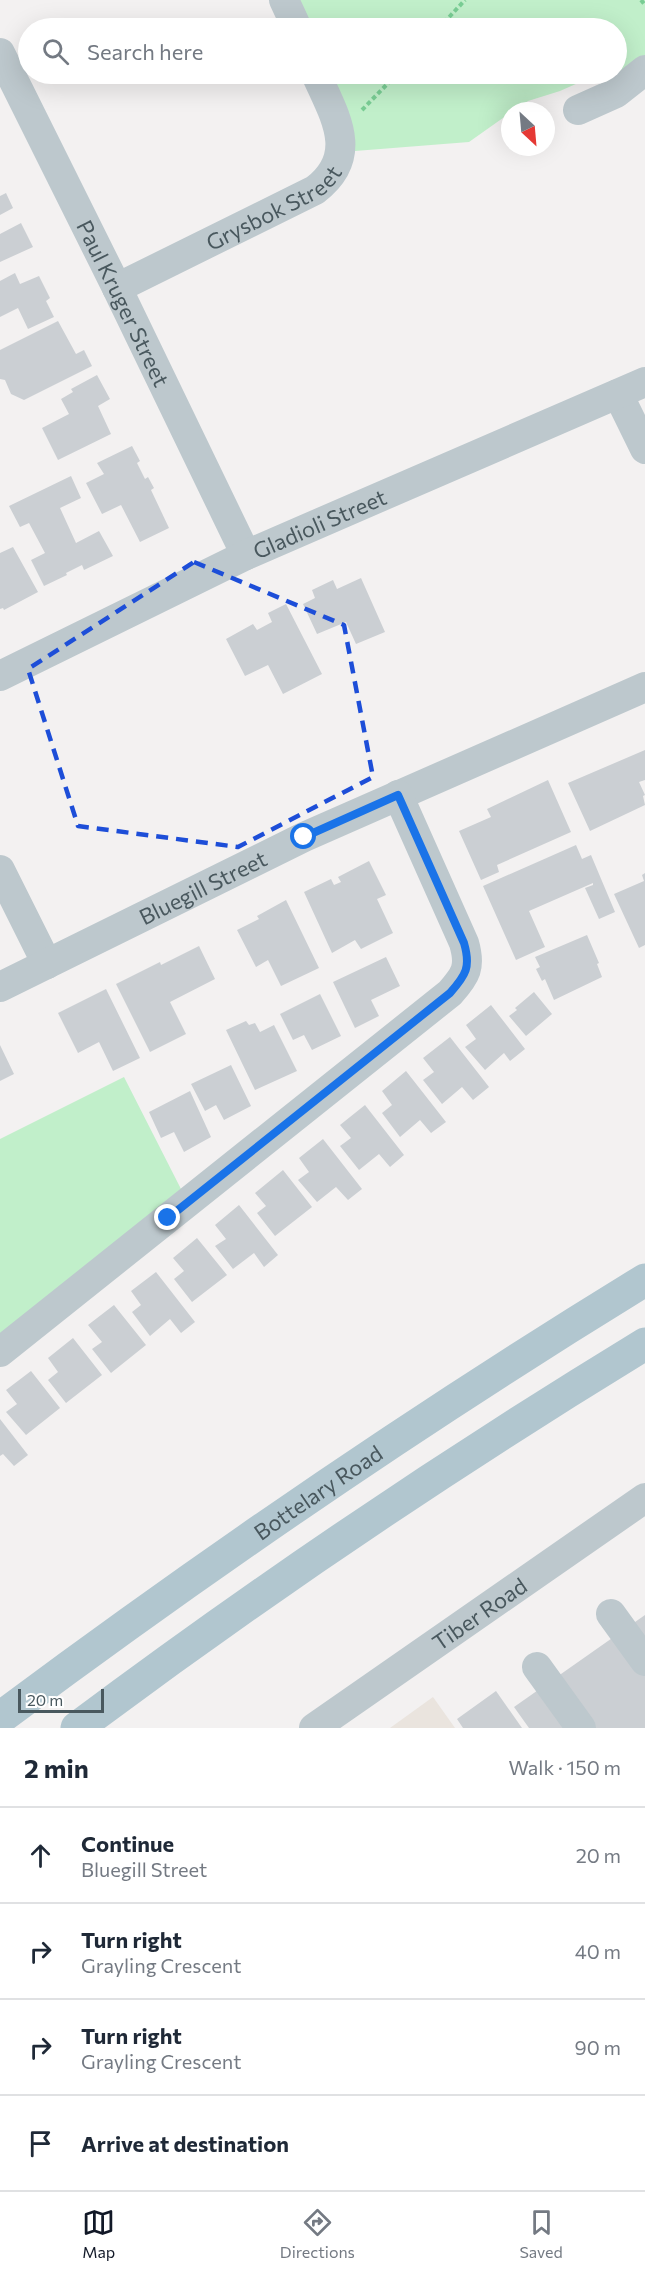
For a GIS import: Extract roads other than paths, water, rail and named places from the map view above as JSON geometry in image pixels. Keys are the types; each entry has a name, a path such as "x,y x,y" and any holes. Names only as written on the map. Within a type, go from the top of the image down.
{"main road":[{"name":"Bottelary Road","path":"0,1718 178,1587 316,1492 454,1400 645,1280"},
{"path":"77,1728 184,1649 331,1546 462,1459 645,1344"}],"street":[{"path":"284,0 292,18"},
{"name":"Paul Kruger Street","path":"0,53 246,555"},
{"path":"578,110 616,93 645,70"},
{"name":"Grysbok Street","path":"117,288 315,190 325,182 339,160 342,147 341,133 320,84"},
{"name":"Gladioli Street","path":"0,676 246,555 645,382"},
{"path":"618,394 645,449"},
{"name":"Bluegill Street","path":"0,987 304,837 398,795 643,693"},
{"path":"0,1352 450,993 462,979 467,969 468,957 464,943 398,795"},
{"path":"0,870 47,964"},
{"name":"Tiber Road","path":"314,1728 640,1512"},
{"path":"611,1614 645,1661"},
{"path":"537,1667 581,1728"}]}
